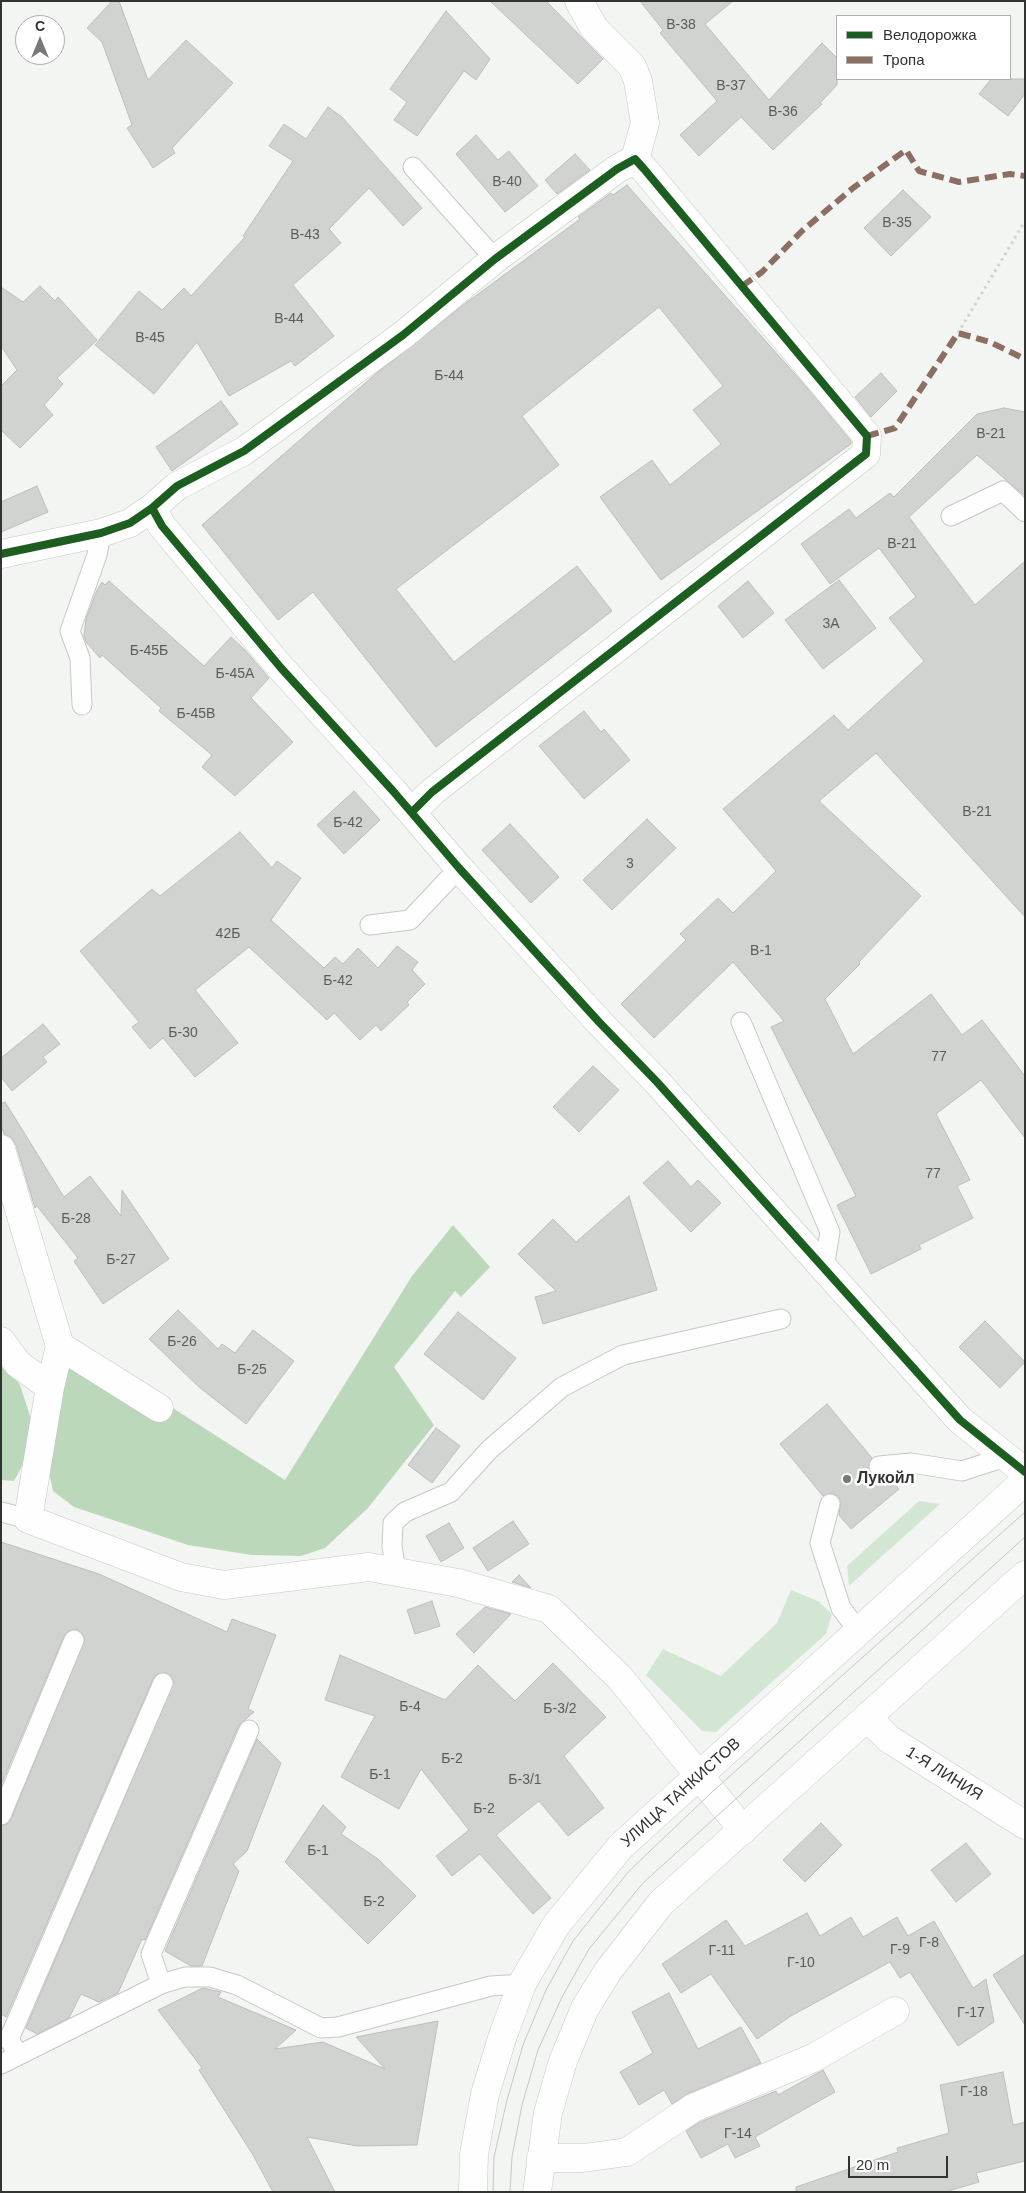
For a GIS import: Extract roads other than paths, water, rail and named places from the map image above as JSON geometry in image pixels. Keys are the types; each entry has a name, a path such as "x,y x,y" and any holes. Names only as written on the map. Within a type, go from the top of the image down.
{"street":[{"path":"1,554 101,533 130,523 152,508 177,486 244,451 403,334 496,259 617,169 635,159 646,123 638,81 632,66 594,28 579,1"},
{"path":"412,812 440,786 866,454 867,436 635,159"},
{"path":"152,508 162,526 281,668 412,812 459,868 599,1022 657,1082 960,1420 1015,1465"},
{"path":"1,1150 60,1346 50,1387 28,1519 181,1577 224,1585 369,1568 458,1583 548,1609 620,1678 743,1830"},
{"path":"1,1340 18,1364 50,1387"},
{"path":"60,1346 159,1408"},
{"name":"УЛИЦА ТАНКИСТОВ","path":"473,2192 474,2154 485,2094 503,2035 522,1984 556,1925 621,1846 1025,1481"},
{"path":"537,2192 548,2113 563,2061 585,2008 608,1971 661,1903 1025,1575"},
{"name":"1-Я ЛИНИЯ","path":"867,1717 889,1739 1025,1825"},
{"path":"541,2158 583,2158 627,2152 693,2108 813,2058 895,2011"}],"lane":[{"path":"413,168 496,259"},
{"path":"951,516 1003,490 1025,512"},
{"path":"82,705 80,658 70,631 97,555 101,533"},
{"path":"370,925 410,920 459,868"},
{"path":"741,1022 830,1232 824,1268"},
{"path":"396,1572 392,1546 393,1523 405,1512 451,1492 489,1450 562,1387 623,1355 781,1319"},
{"path":"879,1466 911,1464 962,1471 1015,1465"},
{"path":"830,1504 820,1543 841,1608 859,1632"},
{"path":"1,1512 28,1519"},
{"path":"1,1815 74,1640"},
{"path":"163,1683 9,2039 9,2059 161,1984 185,1977 210,1977 237,1985 321,2028 338,2026 491,1986 522,1984"},
{"path":"161,1984 151,1954 249,1730"}],"tram line":[{"path":"493,2192 494,2157 507,2100 523,2045 546,1990 573,1941 629,1871 711,1793 1025,1512"},
{"path":"510,2192 512,2157 522,2105 538,2050 562,1997 589,1949 643,1883 1025,1537"}],"place":[{"name":"Лукойл","path":"847,1479"}]}
